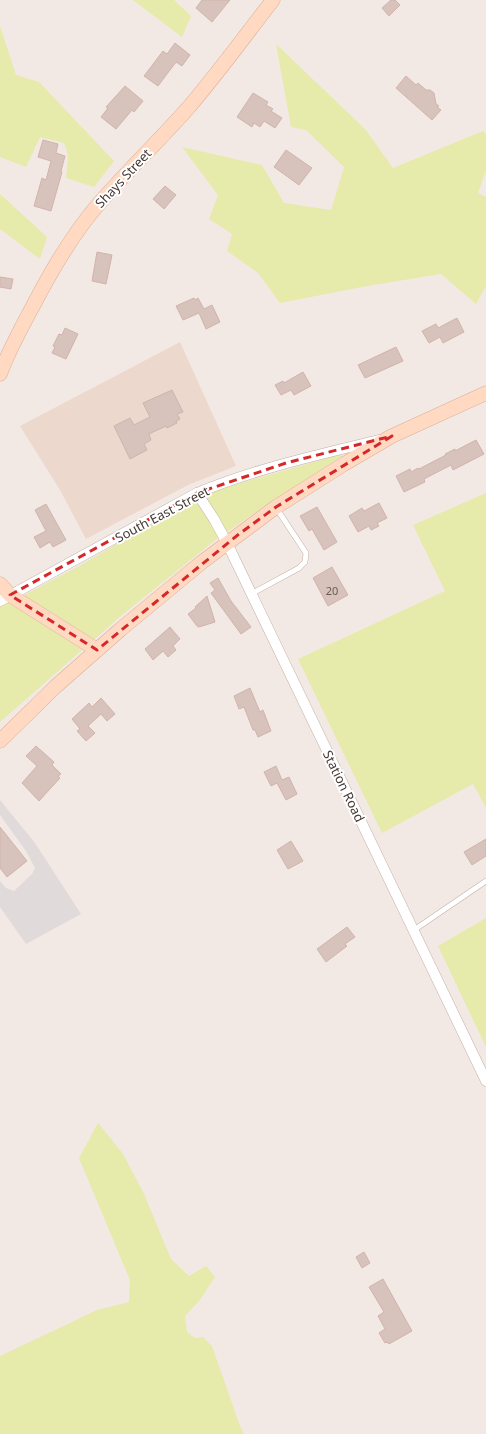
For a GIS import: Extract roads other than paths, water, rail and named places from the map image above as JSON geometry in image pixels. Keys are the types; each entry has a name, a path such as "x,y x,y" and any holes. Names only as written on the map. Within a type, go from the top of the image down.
{"main road":[{"name":"Shays Street","path":"0,374 13,343 45,283 76,232 96,207 188,108 273,0"},
{"name":"South East Street","path":"0,740 55,687 97,650 202,562 276,507 392,436 486,393"},
{"path":"0,584 5,598 97,650"}],"street":[{"name":"South East Street","path":"5,598 196,493 286,463 392,436"},
{"name":"Station Road","path":"196,493 214,519 227,544 486,1081"}],"lane":[{"path":"251,594 299,568 305,562 306,553 276,507"},
{"path":"414,930 486,881"}]}
